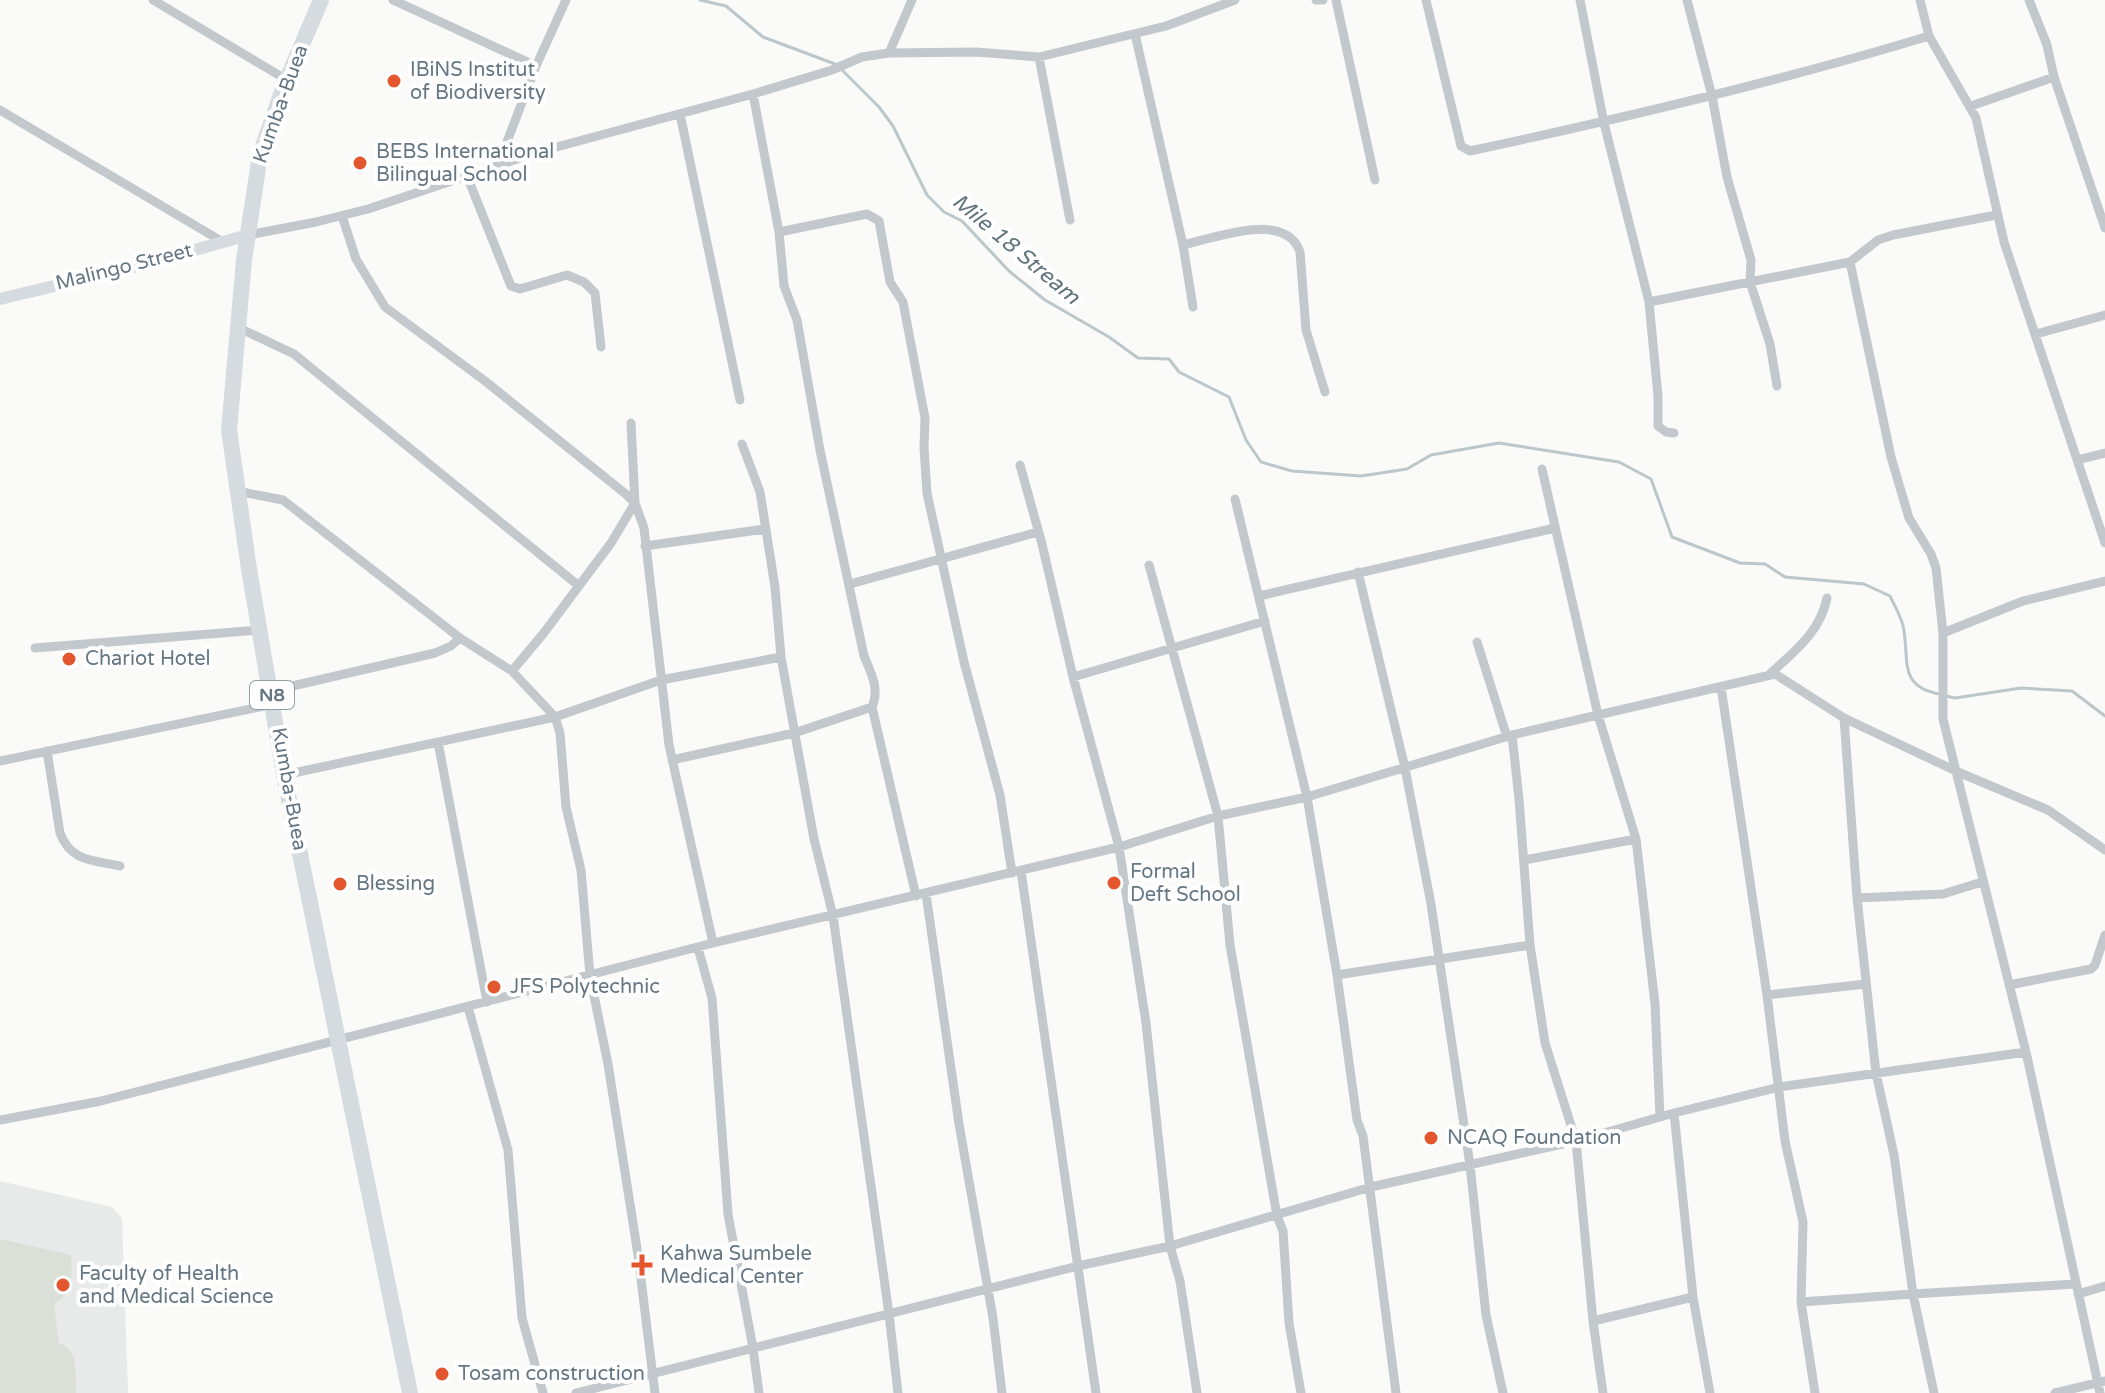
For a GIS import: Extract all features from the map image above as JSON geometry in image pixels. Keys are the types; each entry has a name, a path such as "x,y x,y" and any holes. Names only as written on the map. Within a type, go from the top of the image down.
{"highway":[{"name":"Kumba-Buea","path":"321,0 260,155 228,420 284,775 410,1393"}],"street":[{"path":"153,0 287,80"},
{"path":"393,0 536,66"},
{"path":"498,165 536,66 566,0"},
{"path":"889,53 912,0"},
{"path":"248,235 342,216 538,152 753,94 832,70 862,57 889,53 976,52 1039,57 1166,26 1235,0"},
{"path":"1316,0 1323,0"},
{"path":"1336,0 1375,180"},
{"path":"1426,0 1461,146 1470,151 1604,123 1820,69 1929,36"},
{"path":"1580,0 1604,123 1649,302 1658,426 1674,433"},
{"path":"1687,0 1712,96 1727,177 1751,260 1750,282 1770,344 1777,386"},
{"path":"1920,0 1929,36 1976,118 1996,215 2105,543"},
{"path":"2029,0 2047,45 2054,77 2105,228"},
{"path":"1135,34 1183,245 1193,307"},
{"path":"1039,57 1070,220"},
{"path":"1971,106 2054,77"},
{"path":"753,94 779,232 784,286 799,327 820,450 864,656 875,683 872,707 921,895 993,1318 1002,1393"},
{"path":"0,110 223,242"},
{"path":"680,114 740,400"},
{"path":"467,176 511,286 520,289 567,275 584,282 595,293 601,347"},
{"path":"779,232 867,214 879,221 890,282 903,302 925,418 927,493 944,558 964,662 1000,795 1016,872 1096,1393"},
{"path":"1649,302 1850,262 1878,240 1893,235 1996,215"},
{"path":"342,216 356,259 391,313 485,381 635,503"},
{"path":"1183,245 1260,228 1287,233 1296,241 1300,252 1306,330 1325,392"},
{"name":"Malingo Street","path":"0,299 138,266 248,235"},
{"path":"1850,262 1891,457 1909,518 1936,568 1943,633 1941,709 2026,1052 2101,1386 2055,1393"},
{"path":"2036,334 2105,315"},
{"path":"237,327 294,354 579,586"},
{"path":"631,423 635,503 644,528 672,760 713,943"},
{"path":"742,444 760,492 794,733 814,839 833,916 898,1393"},
{"path":"2077,460 2105,453"},
{"path":"1020,465 1119,847 1146,1023 1170,1246 1180,1281 1197,1393"},
{"path":"1542,469 1598,715 1636,839 1655,1004 1660,1117"},
{"path":"237,491 283,500 460,638 512,671 555,717 560,733 566,807 581,870 590,976 608,1064 636,1240 655,1393"},
{"path":"1235,499 1307,797 1337,975 1357,1120 1363,1136 1371,1187 1396,1393"},
{"path":"512,671 611,543 635,503"},
{"path":"1259,596 1555,528"},
{"path":"645,546 765,529"},
{"path":"850,584 1038,532"},
{"path":"1149,565 1218,816 1230,945 1277,1216 1283,1231 1289,1323 1301,1393"},
{"path":"1358,572 1405,768 1440,958 1470,1165 1486,1315 1503,1393"},
{"path":"1943,633 2033,597 2105,581"},
{"path":"1769,675 1815,630 1824,616 1827,598"},
{"path":"1073,677 1265,621"},
{"path":"35,648 260,630"},
{"path":"0,761 272,698 435,653 460,638"},
{"path":"1477,642 1510,736 1530,945 1545,1043 1576,1141 1603,1393"},
{"path":"284,775 555,717 661,680 781,657"},
{"path":"0,1120 101,1101 713,943 1119,847 1218,816 1307,797 1510,736 1769,675 1780,676 1844,718 2048,810 2105,850"},
{"path":"1721,687 1767,995 1785,1141 1803,1222 1801,1302 1815,1393"},
{"path":"672,760 794,733 872,707"},
{"path":"1844,718 1857,898 1876,1073 1894,1155 1913,1294 1934,1393"},
{"path":"438,742 487,1002"},
{"path":"47,751 60,833 65,845 80,857 120,866"},
{"path":"1524,860 1636,839"},
{"path":"1857,898 1943,894 1982,882"},
{"path":"2009,985 2091,969 2105,935"},
{"path":"1337,975 1530,945"},
{"path":"698,948 712,998 728,1214 759,1393"},
{"path":"1767,995 1866,984"},
{"path":"468,1007 508,1150 522,1318 543,1393"},
{"path":"576,1393 1078,1266 1170,1246 1371,1187 1576,1141 1779,1087 2026,1052"},
{"path":"1674,1113 1693,1297 1710,1393"},
{"path":"1801,1302 2105,1286"},
{"path":"1593,1321 1693,1297"}],"shaded area":[{"name":"Faculty of Health and Medical Science","path":"0,1181 112,1207 122,1218 128,1393 0,1393"},
{"path":"0,1239 71,1255 68,1289 54,1304 59,1343 70,1351 75,1364 76,1393 0,1393"}],"waterway":[{"name":"Mile 18 Stream","path":"700,0 726,6 763,37 835,64"},
{"name":"Mile 18 Stream","path":"841,69 879,107 893,126 927,195 944,212 962,221 1009,271 1045,300 1109,337 1138,358 1169,359 1179,372 1229,397 1246,440 1261,462 1292,471 1361,476 1407,469 1431,455 1499,443 1619,462 1651,479 1672,537 1740,563 1765,564 1785,577 1864,584 1890,596 1903,627 1908,671 1917,685 1939,694"},
{"name":"Mile 18 Stream","path":"1946,696 1955,698 2021,688 2072,691 2105,716"}],"place":[{"name":"IBiNS Institut of Biodiversity","path":"394,81"},
{"name":"BEBS International Bilingual School","path":"360,163"},
{"name":"Chariot Hotel","path":"69,659"},
{"name":"Formal Deft School","path":"1114,883"},
{"name":"Blessing","path":"340,884"},
{"name":"JFS Polytechnic","path":"494,987"},
{"name":"NCAQ Foundation","path":"1431,1138"},
{"name":"Kahwa Sumbele Medical Center","path":"642,1265"},
{"name":"Faculty of Health and Medical Science","path":"63,1285"},
{"name":"Tosam construction","path":"442,1374"}]}
